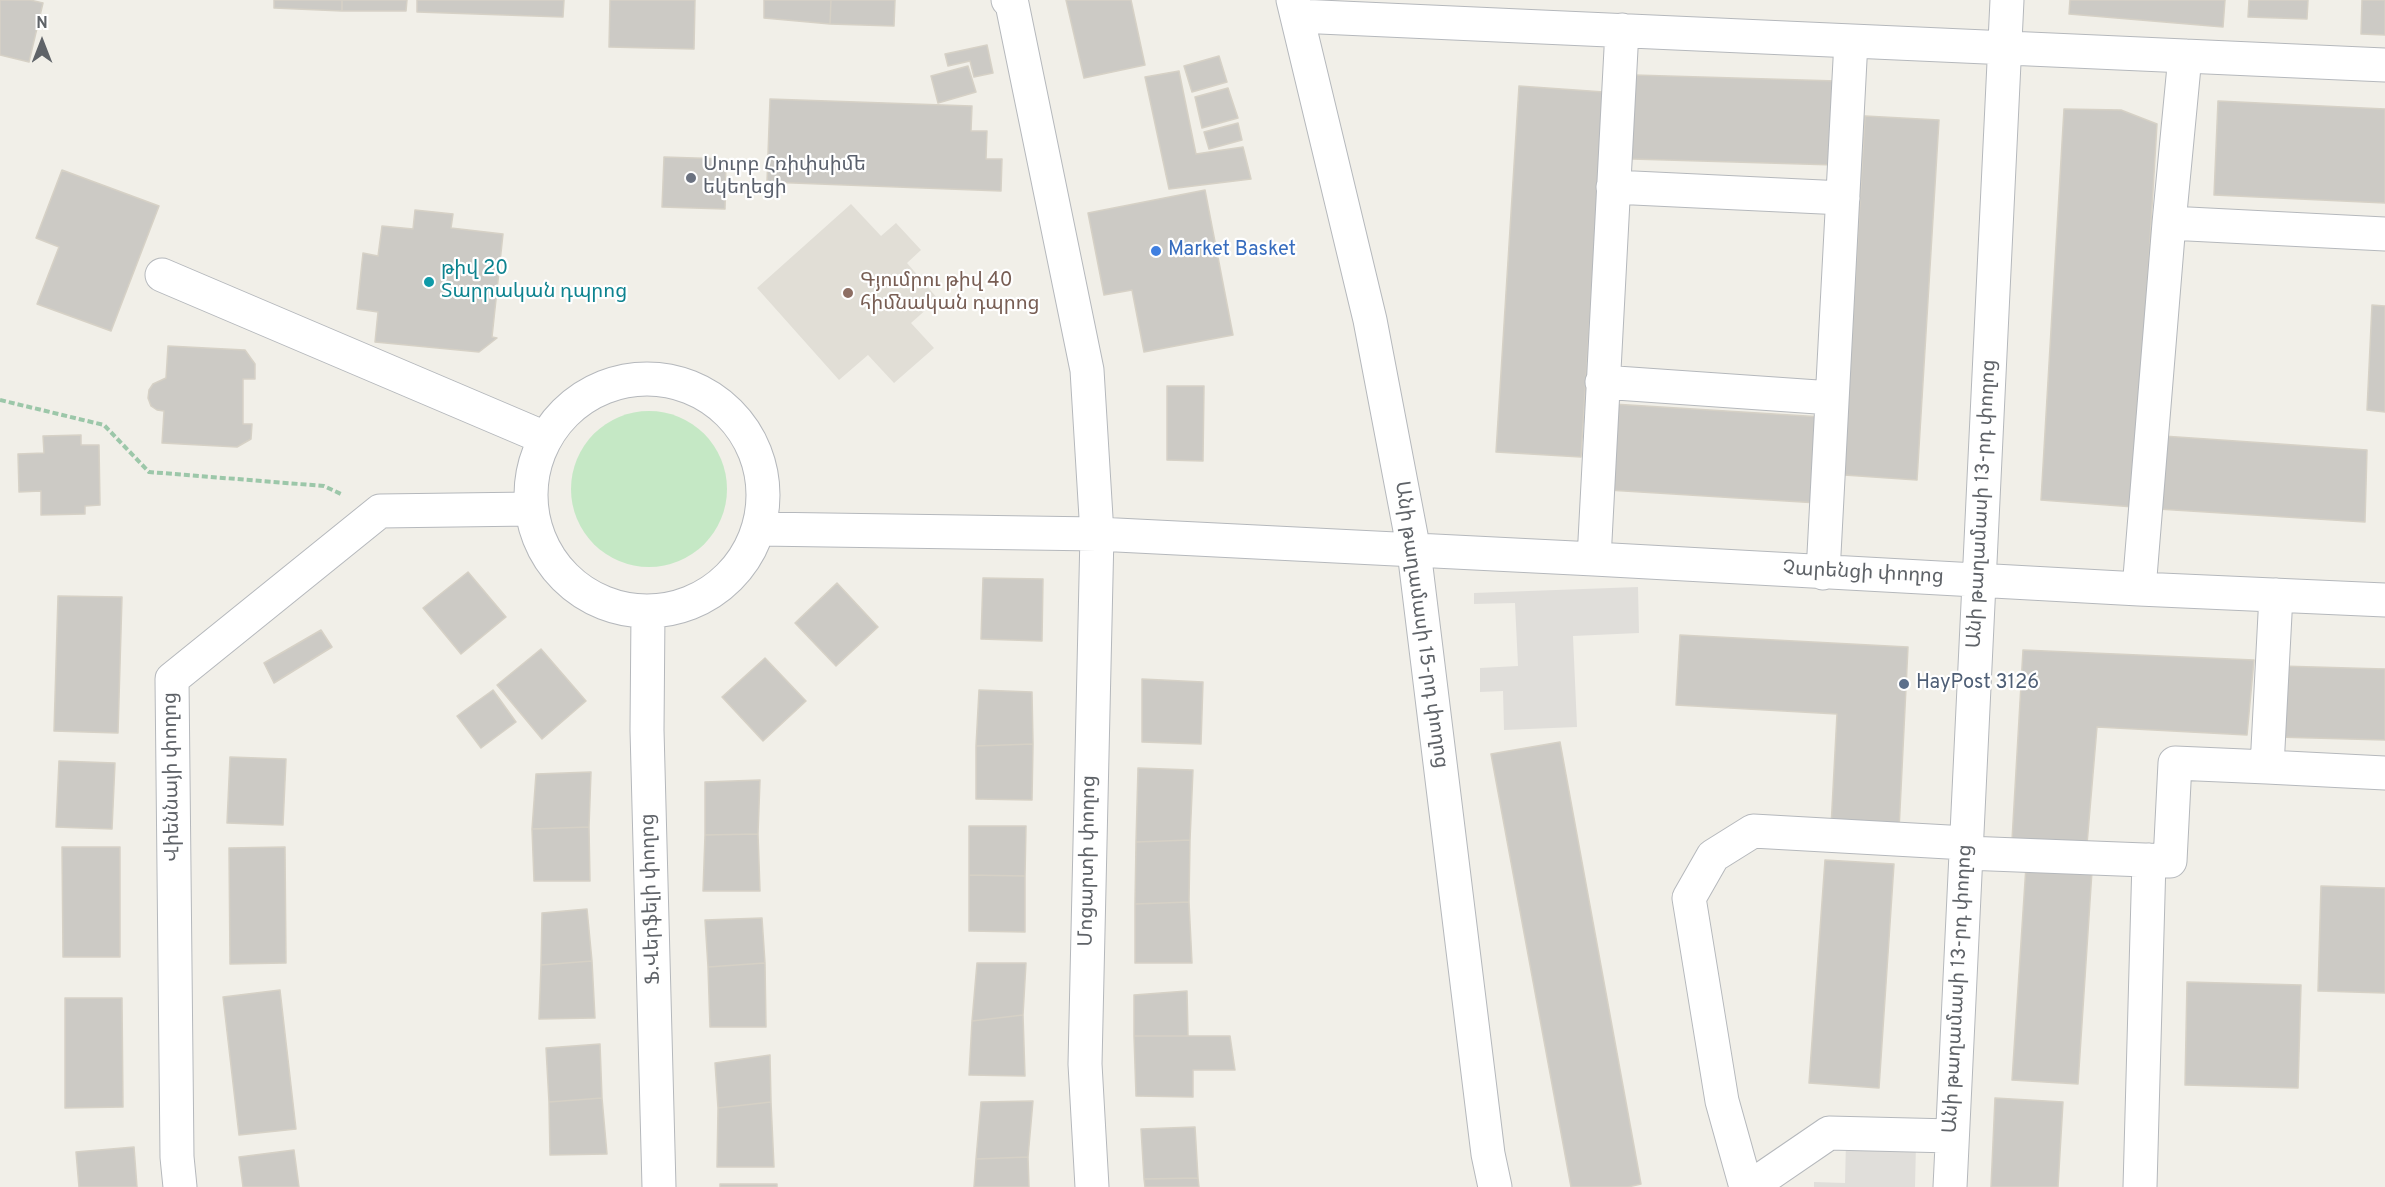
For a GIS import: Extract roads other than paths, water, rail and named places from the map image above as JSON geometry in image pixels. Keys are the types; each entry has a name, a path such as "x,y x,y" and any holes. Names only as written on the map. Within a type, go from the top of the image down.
{"street":[{"name":"Մոցարտի փողոց","path":"1008,0 1012,4 1087,369 1097,534 1085,1064 1092,1187"},
{"name":"Անի թաղամասի 13-րդ փողոց","path":"1950,1187 2007,0"},
{"path":"1296,8 1622,30 2385,65"},
{"name":"Անի թաղամասի 15-րդ փողոց","path":"1296,8 1370,320 1414,551 1488,1154 1495,1187"},
{"path":"1594,559 1622,30"},
{"path":"1824,573 1851,40"},
{"path":"2139,589 2185,56"},
{"path":"1613,187 1843,198"},
{"path":"2169,223 2385,234"},
{"path":"162,275 545,438"},
{"path":"638,379 675,382 710,397 738,422 757,454 764,491 760,529 744,562 718,589 684,606 648,612 614,607 584,593 558,571 540,542 531,509 533,473 545,438 569,409 601,389 638,379"},
{"path":"1602,382 1832,398"},
{"name":"Վիեննայի փողոց","path":"180,1187 177,1156 172,679 380,511 531,509"},
{"name":"Չարենցի փողոց","path":"760,529 1097,534 2385,600"},
{"path":"2267,767 2276,595"},
{"name":"Ֆ.Վերֆելի փողոց","path":"648,612 647,730 659,1187"},
{"path":"1952,1136 1829,1133 1748,1187 1722,1101 1689,898 1713,856 1754,831 2170,861 2175,763 2385,773"},
{"path":"2140,1187 2149,860"}],"place":[{"name":"Սուրբ Հռիփսիմե եկեղեցի","path":"691,178"},
{"name":"Market Basket","path":"1156,251"},
{"name":"թիվ 20 Տարրական դպրոց","path":"429,282"},
{"name":"Գյումրու թիվ 40 հիմնական դպրոց","path":"848,293"},
{"name":"HayPost 3126","path":"1904,684"}]}
